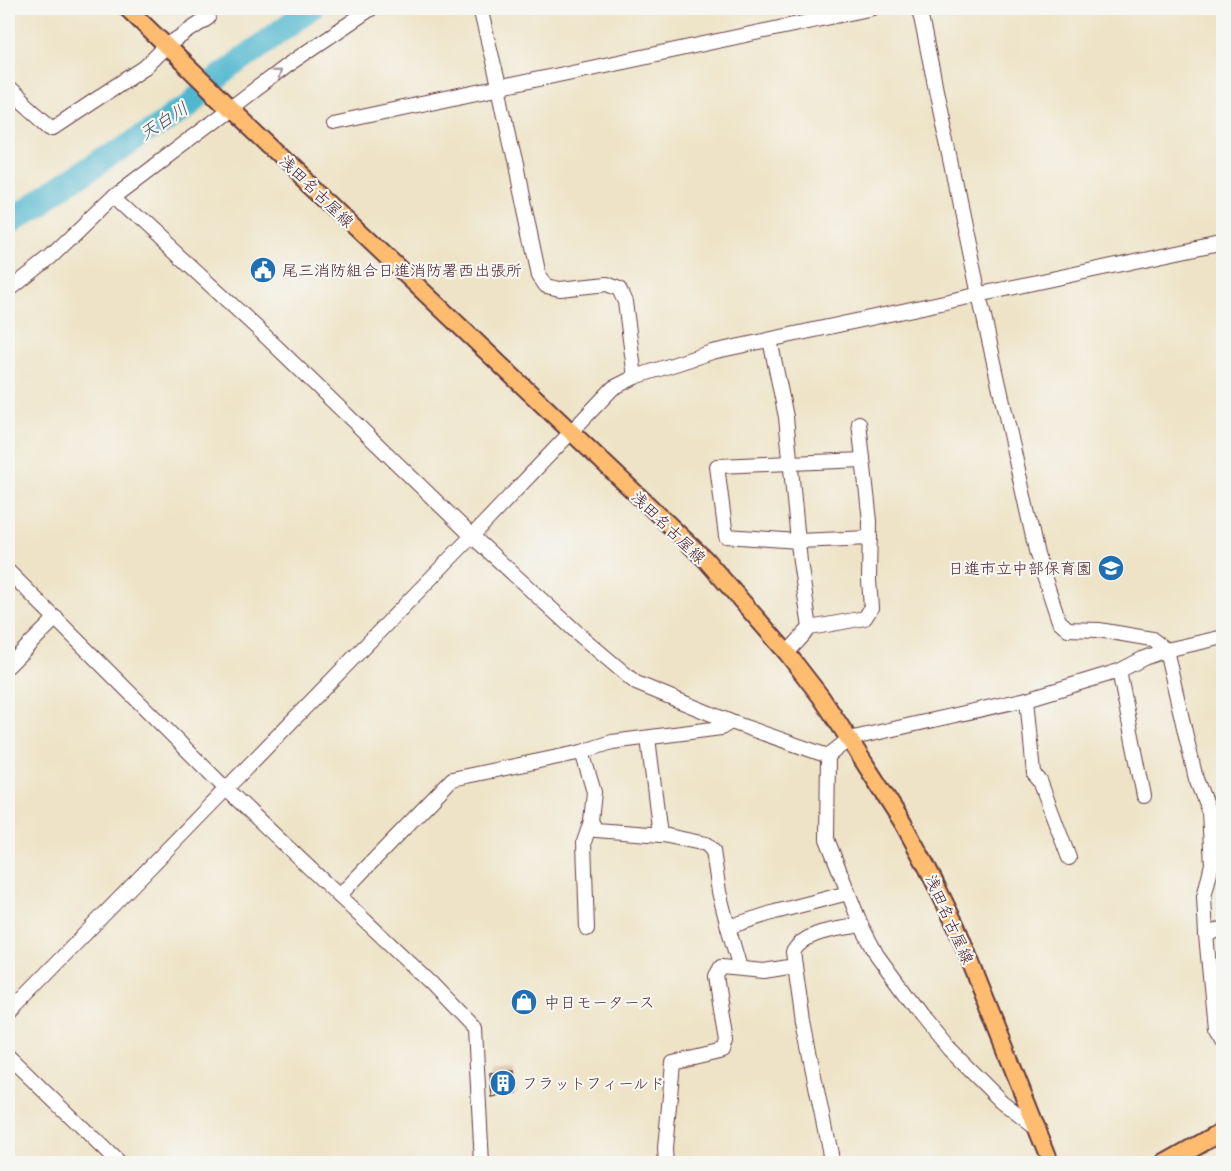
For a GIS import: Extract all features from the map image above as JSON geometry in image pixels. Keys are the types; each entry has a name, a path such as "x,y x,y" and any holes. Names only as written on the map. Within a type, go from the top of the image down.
{"main road":[{"name":"浅田名古屋線","path":"128,8 231,109 705,559 787,653 821,697 903,823 957,928 1050,1164"},
{"path":"1164,1164 1224,1130"}],"street":[{"path":"8,291 51,257 114,196 286,66 372,8"},
{"path":"480,8 539,276 546,286 560,289 607,284 619,289 625,302 635,376"},
{"path":"332,123 873,8"},
{"path":"919,8 979,295 1037,555 1059,621 1068,629 1099,630 1152,639 1166,650 1196,779 1209,812 1212,864 1204,897 1206,935 1219,1026 1224,1043"},
{"path":"8,88 54,128 145,67 166,46 208,18"},
{"path":"114,196 257,328 472,536 582,638 636,683 730,722 828,756"},
{"path":"8,1012 614,388 635,376 712,352 1224,242"},
{"path":"770,340 786,417 798,541 810,628"},
{"path":"787,653 810,628 865,618 871,608 870,520 859,423"},
{"path":"863,460 790,465 717,466 726,536 798,541 870,538"},
{"path":"8,571 225,788 431,983 475,1029 482,1164"},
{"path":"8,666 56,618"},
{"path":"828,756 849,739 1027,699 1119,671 1166,650 1224,637"},
{"path":"1119,671 1144,796"},
{"path":"1027,699 1034,774 1040,781 1069,858"},
{"path":"339,896 452,779 582,752 612,742 721,728 730,722"},
{"path":"648,738 660,835"},
{"path":"582,752 594,792 591,821 584,842 587,929"},
{"path":"828,756 827,839 861,925 877,955 949,1049 1001,1101 1038,1130"},
{"path":"591,821 596,830 660,835 706,844 713,851 719,892 740,968"},
{"path":"728,927 848,893"},
{"path":"832,1164 803,1022 793,952 809,936 861,925"},
{"path":"1206,935 1224,928"},
{"path":"666,1164 665,1149 674,1063 723,1051 726,1042 716,976 721,967 764,971 795,966"},
{"path":"8,1056 119,1164"}],"building":[{"name":"フラットフィールド","path":"514,1071 517,1093 492,1097 490,1073"}],"waterway":[{"name":"天白川","path":"8,222 191,103 222,75 311,8"}],"place":[{"name":"尾三消防組合日進消防署西出張所","path":"263,270"},
{"name":"日進市立中部保育園","path":"1111,568"},
{"name":"中日モータース","path":"524,1002"},
{"name":"フラットフィールド","path":"503,1083"}]}
